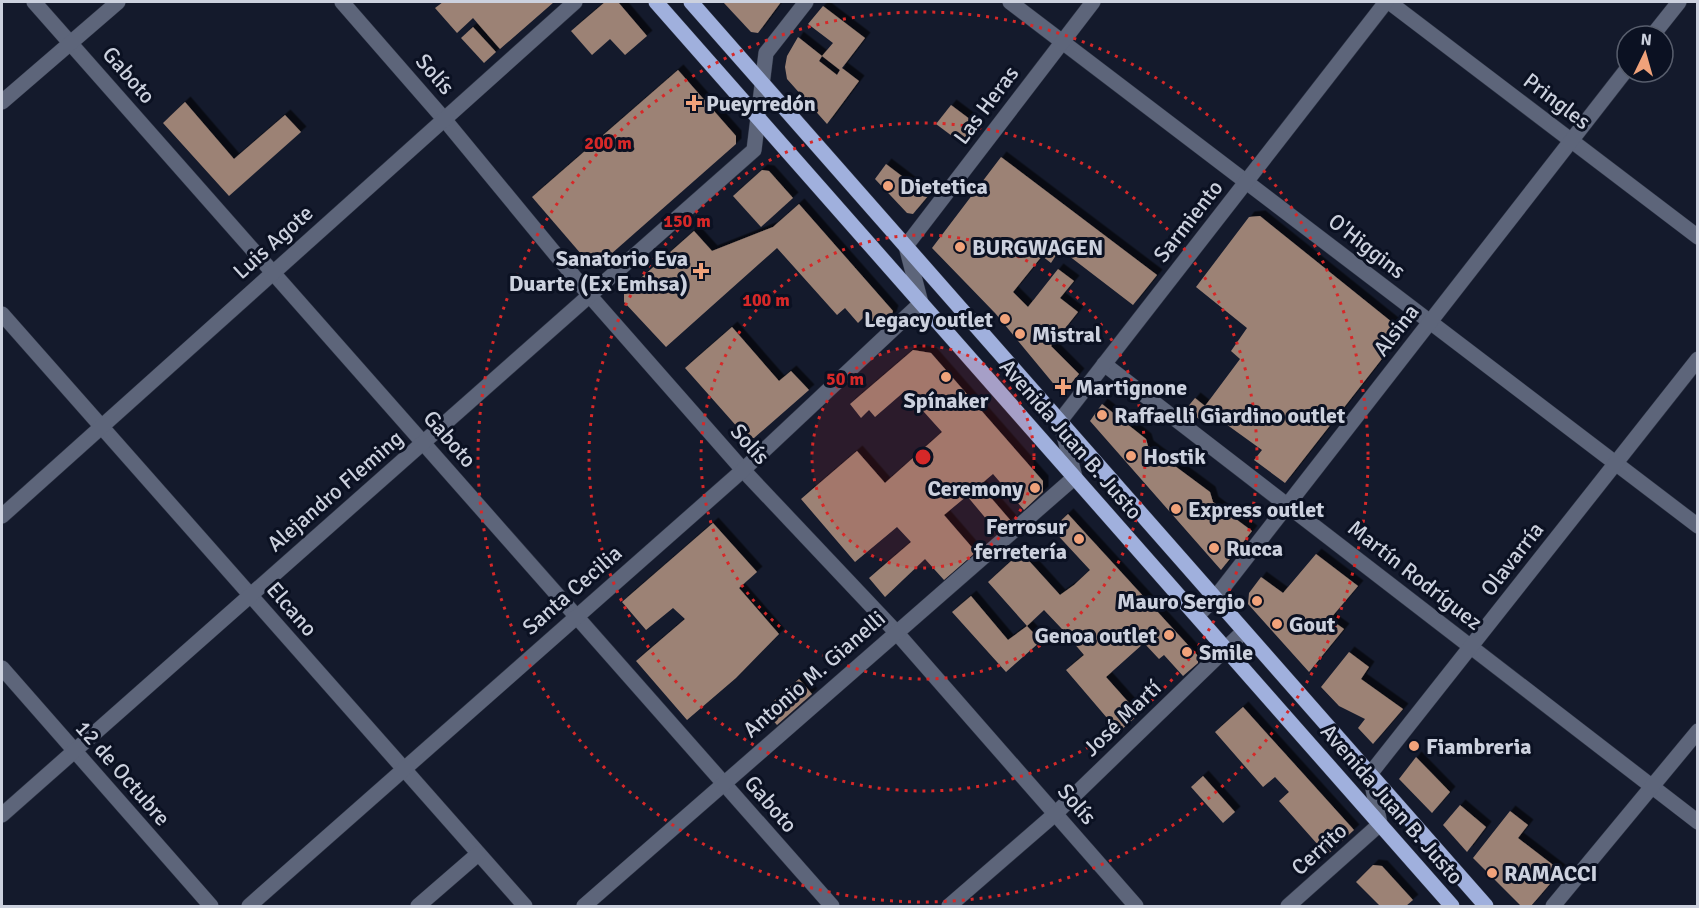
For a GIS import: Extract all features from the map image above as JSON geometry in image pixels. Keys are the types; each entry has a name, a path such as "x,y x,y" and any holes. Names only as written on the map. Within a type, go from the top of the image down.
{"main road":[{"name":"Avenida Juan B. Justo","path":"656,2 1452,906"},
{"name":"Avenida Juan B. Justo","path":"691,2 1486,906"}],"street":[{"name":"Gaboto","path":"34,2 832,906"},
{"path":"2,102 118,2"},
{"name":"Solís","path":"342,2 444,119 590,296 743,470 896,632 1136,906"},
{"name":"Luis Agote","path":"2,516 575,2"},
{"name":"Alejandro Fleming","path":"2,815 754,150 766,53 806,2"},
{"name":"O'Higgins","path":"1010,2 1248,181 1430,323 1698,526"},
{"name":"Las Heras","path":"906,246 1093,2"},
{"name":"Pringles","path":"1388,2 1698,237"},
{"name":"Sarmiento","path":"1060,421 1388,2"},
{"path":"1662,24 1679,2"},
{"name":"Alsina","path":"1197,616 1215,598 1616,84"},
{"path":"906,246 921,303"},
{"name":"Santa Cecilia","path":"249,906 743,470 921,303"},
{"name":"Elcano","path":"2,314 525,906"},
{"name":"Olavarría","path":"1370,774 1698,359"},
{"name":"Martín Rodríguez","path":"1104,364 1698,822"},
{"path":"1060,421 1075,477"},
{"name":"Antonio M. Gianelli","path":"584,906 1075,477"},
{"name":"José Martí","path":"949,906 1055,813 1244,631"},
{"name":"12 de Octubre","path":"2,668 211,906"},
{"path":"1553,906 1698,731"},
{"path":"1370,774 1380,824"},
{"name":"Cerrito","path":"1288,906 1380,824"},
{"path":"418,906 478,854"}],"building":[{"path":"443,2 554,2 500,49 473,18 457,33 435,8"},
{"path":"605,2 618,2 647,36 625,55 610,39 592,55 571,31"},
{"path":"723,2 781,2 758,33 751,32"},
{"path":"823,6 865,38 842,68 859,81 827,124 787,79 785,67 787,56 798,37 822,56 833,43 808,24","holes":["822,56 840,70 837,75 819,61"]},
{"path":"473,27 496,52 484,63 461,38"},
{"path":"678,70 736,136 736,144 594,269 532,197"},
{"path":"185,102 234,159 285,115 301,132 229,196 163,123"},
{"path":"951,105 979,126 964,145 936,124"},
{"path":"1001,157 1157,275 1133,305 1060,249 1051,263 1042,256 1013,292 1028,307 1058,269 1074,281 1060,298 1078,312 1051,346 1079,374 1062,394 995,313 932,248"},
{"path":"886,164 928,196 913,214 907,213 875,179"},
{"path":"762,170 769,171 793,198 761,227 733,196"},
{"name":"Sanatorio Eva Duarte (Ex Emhsa)","path":"799,204 893,311 891,317 877,328 866,315 858,323 845,308 837,315 777,248 666,347 624,302 624,293 694,231 712,251 773,227"},
{"path":"1260,216 1398,327 1399,337 1285,483 1254,460 1262,450 1212,414 1204,423 1186,409 1195,398 1205,406 1240,359 1231,351 1247,328 1196,287 1249,217"},
{"path":"732,327 779,381 791,371 809,390 754,438 747,438 685,368"},
{"path":"913,350 931,353 1043,481 1043,492 1024,510 993,474 980,485 1011,521 998,533 967,496 944,515 976,552 944,580 925,559 885,597 869,578 911,542 897,527 855,562 801,499 857,451 885,483 942,432 905,391 875,417 869,410 861,418 850,404"},
{"path":"1102,404 1146,439 1148,446 1210,492 1213,502 1252,531 1221,570 1090,421"},
{"path":"1068,514 1198,656 1198,663 1183,676 1164,655 1159,659 1144,643 1106,677 1139,714 1119,732 1066,670 1084,655 1061,628 1044,610 1027,626 988,582 1021,552 1060,595 1074,585 1090,570 1052,529"},
{"path":"713,523 757,572 739,588 779,634 736,678 687,720 636,661 685,619 673,608 646,630 622,602"},
{"path":"1316,554 1358,586 1330,619 1344,629 1309,672 1248,604 1249,593 1261,577 1283,593"},
{"path":"971,596 1008,640 1027,626 1041,641 1006,672 952,612"},
{"path":"1349,652 1369,667 1361,679 1403,709 1373,744 1358,728 1365,719 1339,706 1321,687"},
{"path":"799,679 812,694 777,725 764,710"},
{"path":"1243,707 1354,830 1327,855 1279,801 1289,792 1275,777 1263,787 1215,732"},
{"path":"1416,757 1450,792 1432,813 1399,779"},
{"path":"1203,776 1235,812 1223,823 1191,787"},
{"path":"1460,805 1486,827 1467,852 1443,825"},
{"path":"1510,811 1528,825 1518,838 1561,871 1531,906 1521,906 1473,858"},
{"path":"1373,865 1382,866 1413,900 1406,906 1380,906 1356,882"}],"place":[{"name":"Pueyrredón","path":"694,103"},
{"name":"Dietetica","path":"888,186"},
{"name":"BURGWAGEN","path":"960,247"},
{"name":"Sanatorio Eva Duarte (Ex Emhsa)","path":"701,271"},
{"name":"Legacy outlet","path":"1005,319"},
{"name":"Mistral","path":"1020,334"},
{"name":"Spínaker","path":"946,377"},
{"name":"Martignone","path":"1063,387"},
{"name":"Raffaelli Giardino outlet","path":"1102,415"},
{"name":"Hostik","path":"1131,456"},
{"name":"Ceremony","path":"1035,488"},
{"name":"Express outlet","path":"1176,509"},
{"name":"Ferrosur ferretería","path":"1079,539"},
{"name":"Rucca","path":"1214,548"},
{"name":"Mauro Sergio","path":"1257,601"},
{"name":"Gout","path":"1277,624"},
{"name":"Genoa outlet","path":"1169,635"},
{"name":"Smile","path":"1187,652"},
{"name":"Fiambreria","path":"1414,746"},
{"name":"RAMACCI","path":"1492,873"}]}
